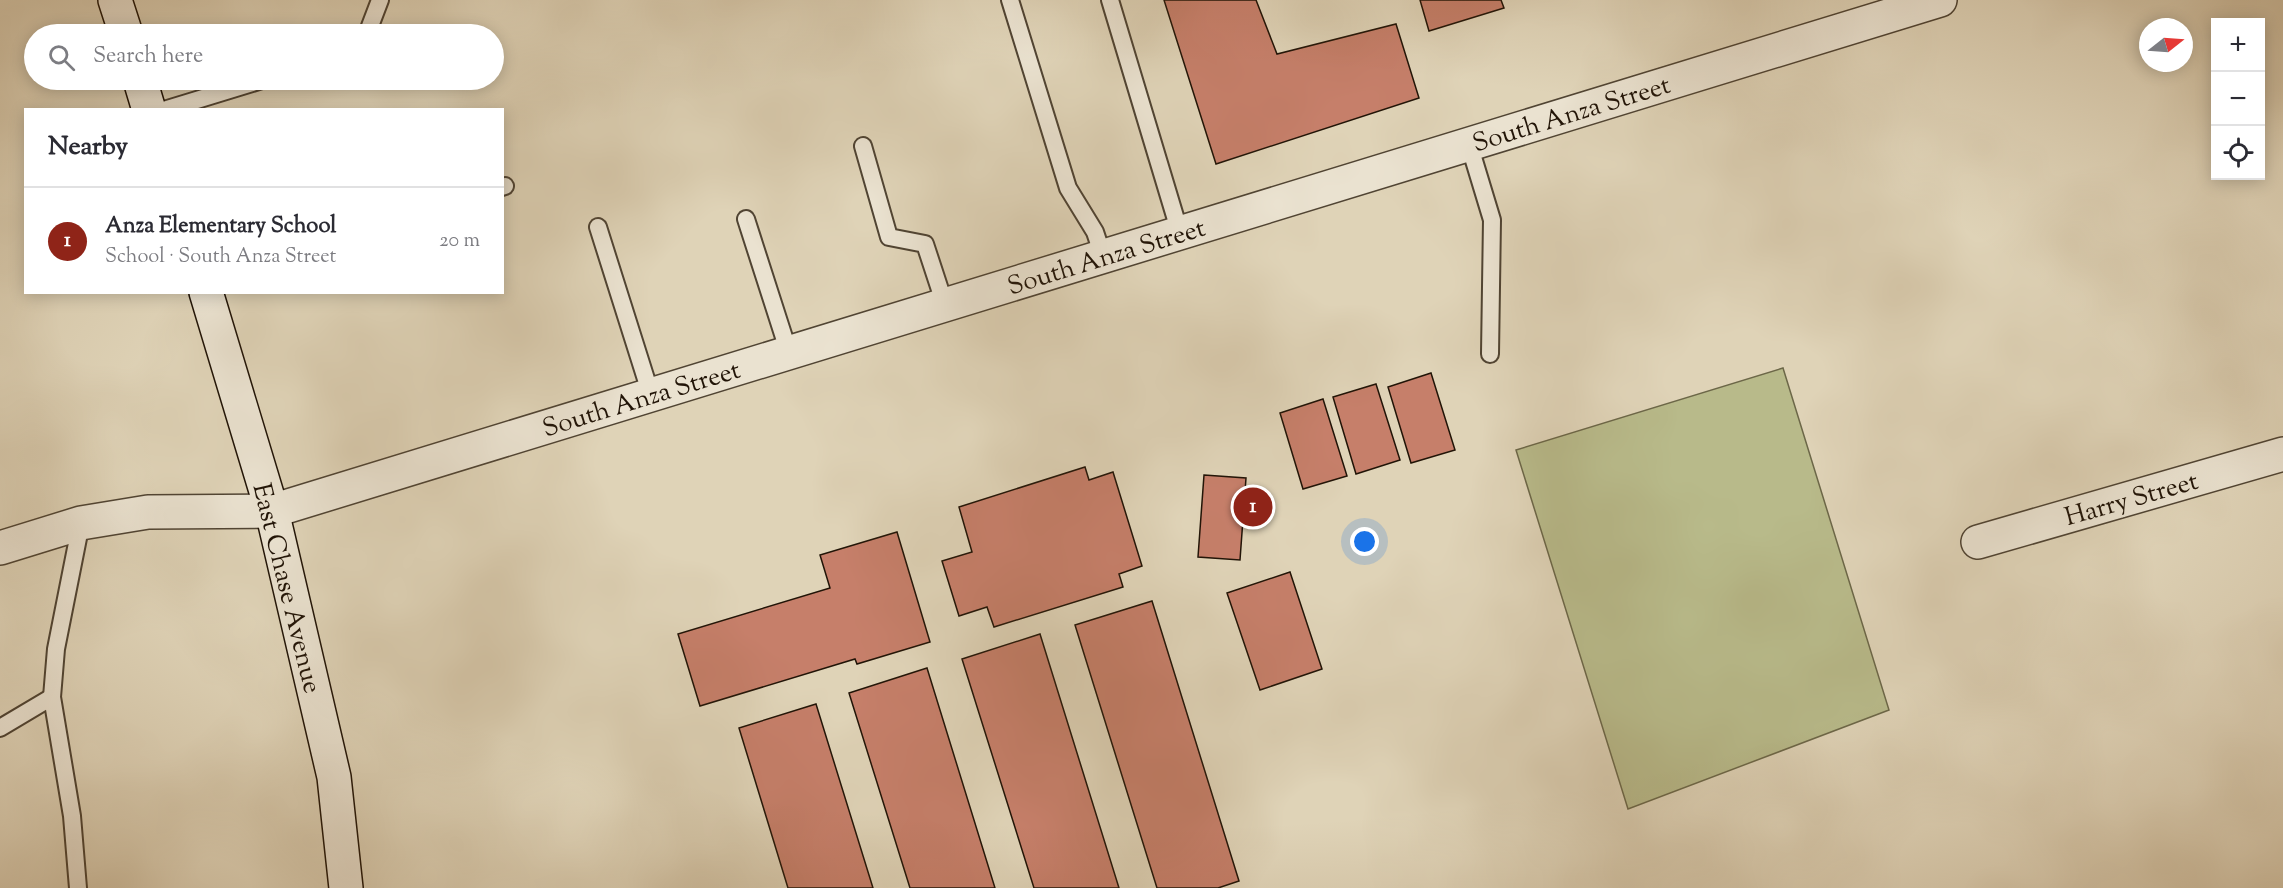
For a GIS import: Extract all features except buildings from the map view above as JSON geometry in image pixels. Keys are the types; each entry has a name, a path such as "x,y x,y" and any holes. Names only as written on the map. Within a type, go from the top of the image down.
{"street":[{"path":"115,0 123,24"},
{"name":"South Anza Street","path":"0,548 81,523 148,512 272,511 1940,0"},
{"path":"143,90 148,108"},
{"name":"East Chase Avenue","path":"207,294 272,511 334,777 346,888"},
{"name":"Harry Street","path":"1978,542 2283,454"}],"lane":[{"path":"371,24 380,0"},
{"path":"1010,0 1068,188 1095,232 1103,256"},
{"path":"1110,0 1180,233"},
{"path":"171,108 229,90"},
{"path":"1468,144 1492,220 1490,354"},
{"path":"863,146 889,237 926,244 945,305"},
{"path":"746,219 789,353"},
{"path":"598,227 651,395"},
{"path":"78,888 72,816 52,697 56,649 81,523"},
{"path":"0,728 52,697"}],"green space":[{"path":"1783,368 1889,710 1628,809 1516,450"}],"place":[{"name":"Anza Elementary School","path":"1253,507"}]}
